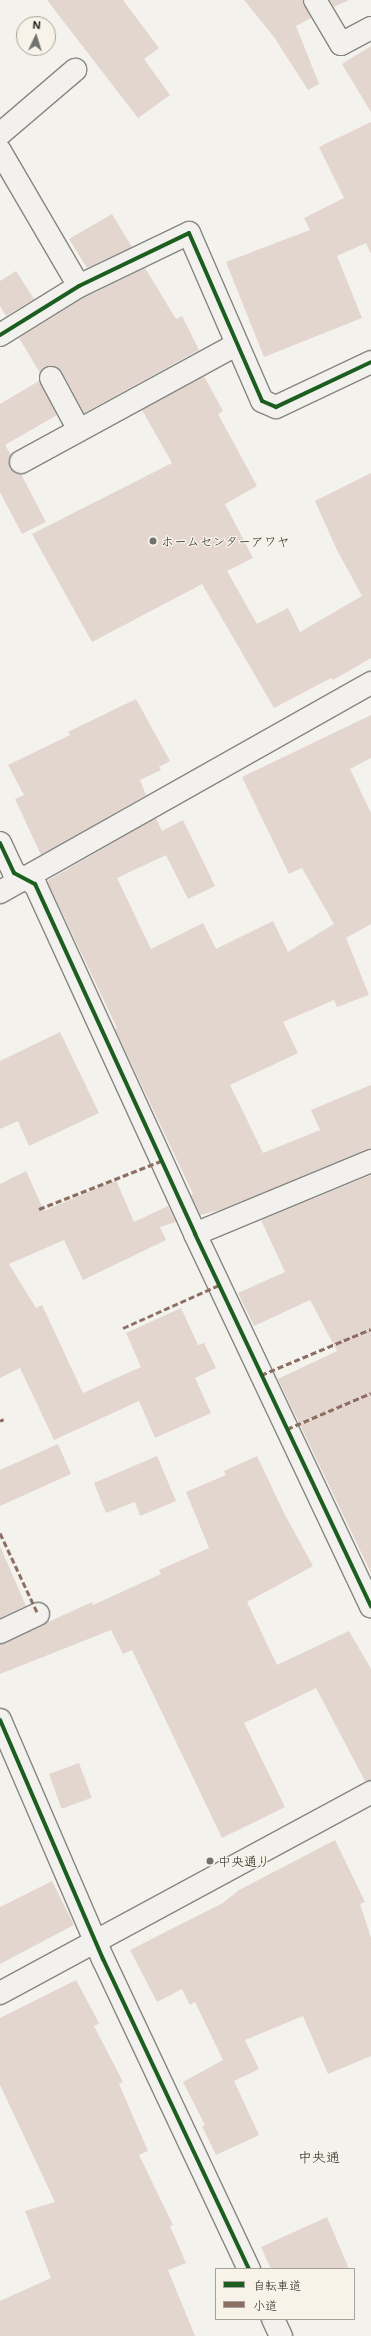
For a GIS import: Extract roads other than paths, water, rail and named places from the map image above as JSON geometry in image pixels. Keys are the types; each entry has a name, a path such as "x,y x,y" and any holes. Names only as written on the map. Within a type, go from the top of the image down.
{"street":[{"path":"315,0 341,44 371,28"},
{"path":"0,134 75,70"},
{"path":"0,151 79,286"},
{"path":"0,335 79,286 189,232 262,401 276,408 371,362"},
{"path":"21,462 237,344"},
{"path":"51,378 80,430"},
{"path":"0,892 371,683"},
{"path":"0,843 14,873 35,884 195,1234 371,1606"},
{"path":"195,1234 371,1161"},
{"path":"0,1632 38,1614"},
{"path":"0,1720 96,1940 249,2268"},
{"path":"0,1993 96,1940 370,1796"},
{"path":"272,2320 280,2336"}],"place":[{"name":"ホームセンターアワヤ","path":"153,541"},
{"name":"中央通り","path":"210,1861"}],"district":[{"name":"中央通","path":"319,2157"}]}
